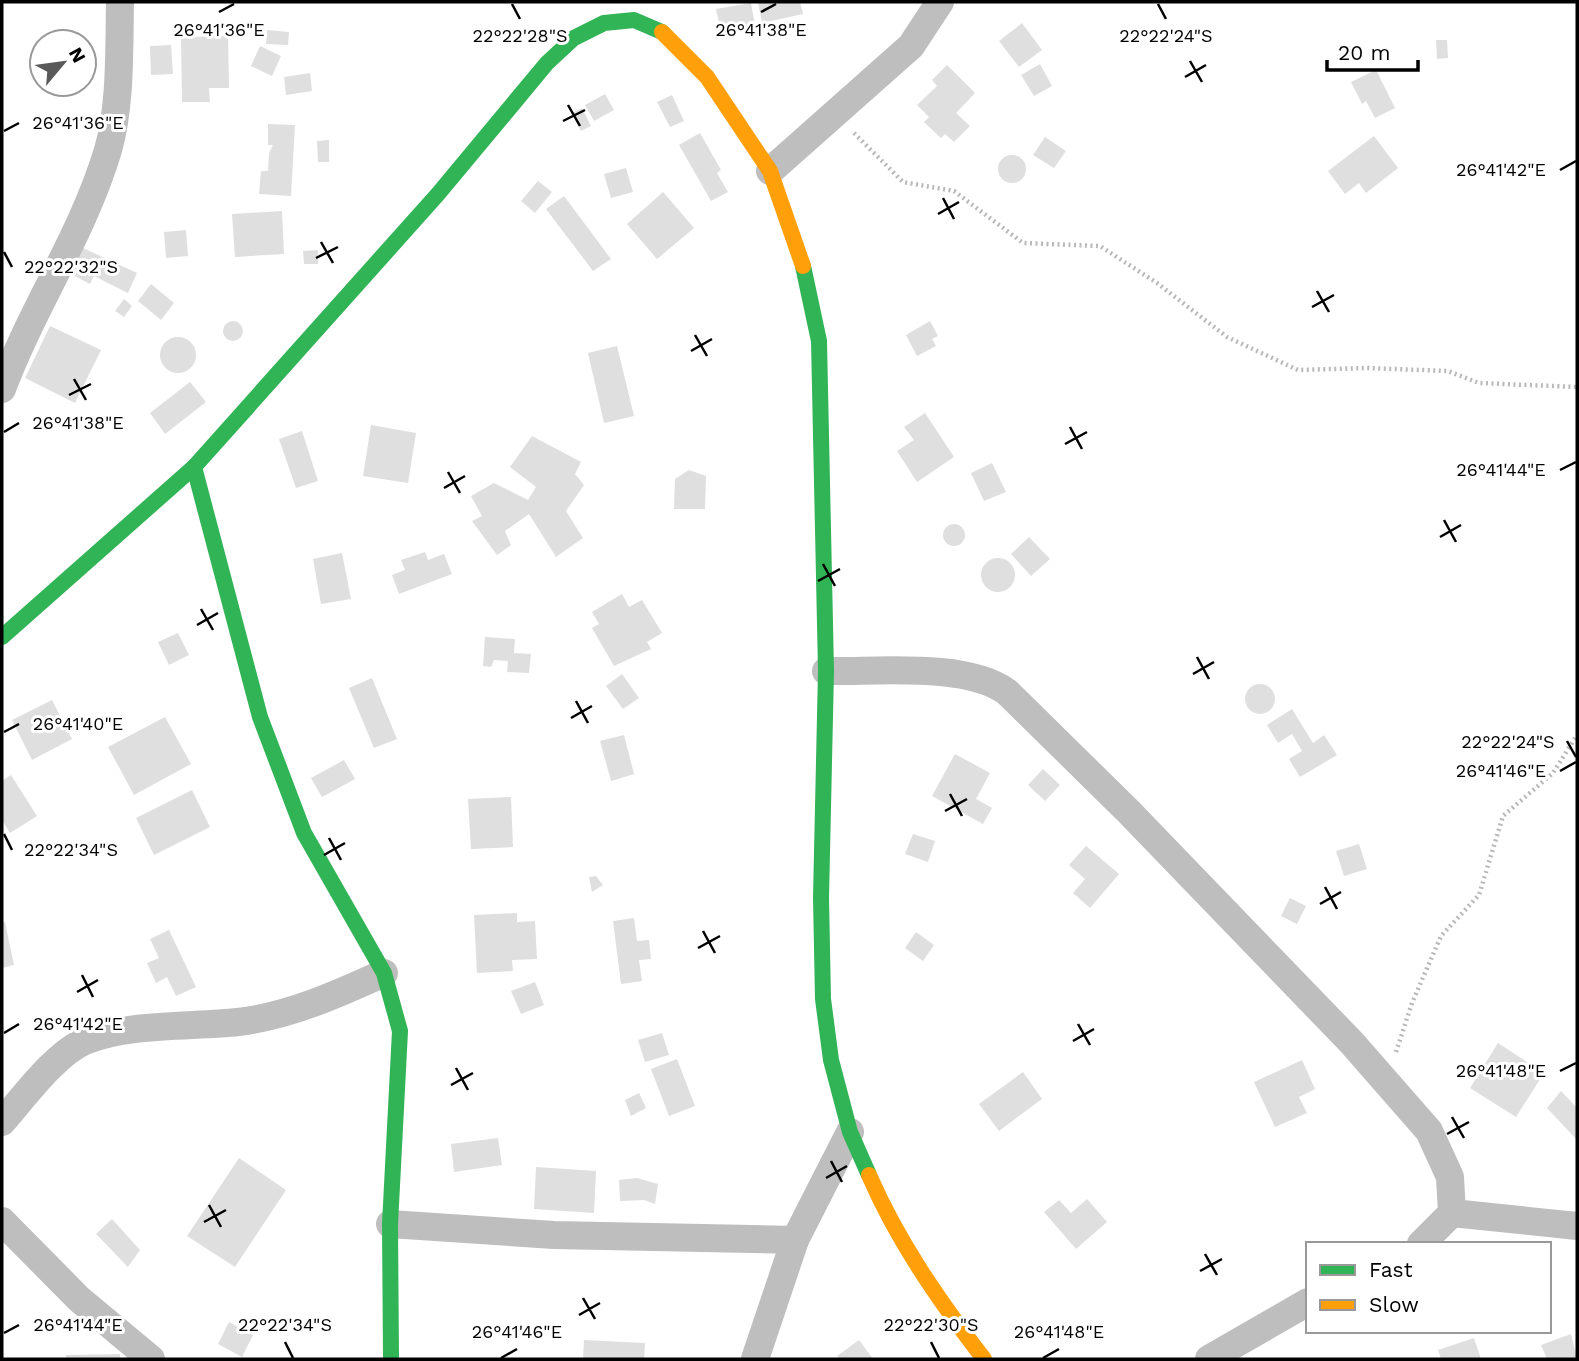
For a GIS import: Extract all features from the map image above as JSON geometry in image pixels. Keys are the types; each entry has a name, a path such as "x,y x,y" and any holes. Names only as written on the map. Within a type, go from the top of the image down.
{"street":[{"path":"2,389 90,200 108,148 119,64 120,2"},
{"path":"770,171 911,46 940,2"},
{"path":"2,637 194,467 269,379 438,194 547,63 574,38 604,23 634,20 667,34 707,77 770,171 800,252 819,341 826,671 821,898 823,999 831,1060 850,1132 884,1209 943,1306 984,1359"},
{"path":"194,467 260,717 304,834 384,973 400,1031 390,1224 391,1359"},
{"path":"826,671 938,673 993,682 1129,812 1352,1043 1429,1131 1450,1177 1452,1213 1423,1242"},
{"path":"2,1122 51,1067 84,1042 156,1028 242,1021 298,1008 384,973"},
{"path":"755,1359 795,1240 850,1132"},
{"path":"1452,1213 1577,1226"},
{"path":"2,1221 79,1299 151,1359"},
{"path":"390,1224 554,1235 795,1240"},
{"path":"1209,1359 1306,1303"}],"path":[{"path":"835,113 903,182 954,191 1023,243 1100,246 1157,283 1227,337 1298,370 1367,368 1448,371 1479,383 1577,387"},
{"path":"1387,1083 1412,1003 1441,936 1479,895 1503,816 1552,773 1577,735"}],"building":[{"path":"758,2 800,2 803,14 762,23"},
{"path":"751,3 755,25 721,32 716,9"},
{"path":"1022,23 1042,50 1019,67 999,41"},
{"path":"267,30 289,32 288,45 266,44"},
{"path":"228,36 229,88 209,88 210,102 182,102 181,37"},
{"path":"1436,40 1447,40 1448,58 1437,59"},
{"path":"171,45 173,74 151,75 150,46"},
{"path":"260,46 281,56 272,76 251,66"},
{"path":"1040,64 1052,86 1034,96 1021,75"},
{"path":"947,65 975,93 956,113 970,126 954,142 945,134 941,138 924,122 929,117 917,105 937,86 932,80"},
{"path":"1376,70 1395,108 1375,118 1366,101 1362,104 1351,82"},
{"path":"310,73 312,91 286,95 284,77"},
{"path":"605,94 614,110 594,121 585,105"},
{"path":"672,95 684,121 670,127 657,102"},
{"path":"582,108 591,126 581,131 572,113"},
{"path":"268,124 295,125 291,196 259,194 261,171 268,171 269,153 273,145 268,145"},
{"path":"700,133 721,170 717,173 728,192 711,201 679,145"},
{"path":"1374,136 1398,168 1366,193 1359,183 1345,194 1328,171"},
{"path":"1045,137 1066,151 1054,168 1033,155"},
{"path":"329,140 329,162 318,162 317,141"},
{"path":"1012,155 1022,159 1026,169 1022,179 1012,183 1002,179 998,169 1002,159"},
{"path":"626,168 633,192 611,198 604,174"},
{"path":"538,181 552,192 535,213 521,201"},
{"path":"663,192 694,228 657,259 627,224"},
{"path":"564,196 611,259 593,271 546,209"},
{"path":"282,211 284,254 235,257 232,214"},
{"path":"186,230 188,256 166,258 164,232"},
{"path":"81,247 137,273 128,293 94,276 90,284 69,273"},
{"path":"318,250 318,264 304,264 303,251"},
{"path":"151,284 174,303 161,320 138,301"},
{"path":"124,299 132,306 124,317 115,311"},
{"path":"233,321 240,324 243,331 240,338 233,341 226,338 223,331 226,324"},
{"path":"930,321 938,336 932,339 936,346 917,356 906,335"},
{"path":"50,326 101,350 75,403 25,378"},
{"path":"178,337 191,342 196,355 191,368 178,373 165,368 160,355 165,342"},
{"path":"617,346 634,416 604,423 588,353"},
{"path":"190,382 206,402 165,434 150,413"},
{"path":"925,413 954,457 917,482 897,451 914,440 904,427"},
{"path":"371,425 416,433 408,483 363,476"},
{"path":"302,431 318,481 296,488 279,439"},
{"path":"532,436 581,462 575,474 584,485 566,511 583,538 556,557 529,514 505,531 511,545 497,555 472,521 482,516 471,496 494,483 528,500 536,487 510,467"},
{"path":"992,463 1006,492 984,501 971,473"},
{"path":"689,470 706,476 705,509 674,509 675,479"},
{"path":"950,524 958,524 965,531 965,539 958,546 950,546 943,539 943,531"},
{"path":"1029,537 1050,559 1031,576 1011,554"},
{"path":"425,552 428,560 444,554 452,574 399,594 392,575 405,570 401,560"},
{"path":"342,553 351,599 321,604 313,559"},
{"path":"998,558 1010,563 1015,575 1010,587 998,592 986,587 981,575 986,563"},
{"path":"622,594 629,607 642,600 662,633 647,642 651,649 614,666 592,628 599,624 592,612"},
{"path":"178,633 189,655 169,665 158,642"},
{"path":"485,637 515,639 514,653 531,654 529,673 507,672 508,661 494,660 491,667 483,666"},
{"path":"622,674 639,698 623,709 606,686"},
{"path":"372,678 397,739 374,748 349,688"},
{"path":"1260,684 1266,685 1274,693 1274,705 1266,713 1260,714 1254,713 1246,705 1245,699 1246,693 1254,685"},
{"path":"52,700 72,739 32,760 12,720"},
{"path":"1292,709 1313,743 1324,735 1337,755 1300,777 1289,759 1302,751 1292,734 1278,743 1267,725"},
{"path":"165,717 191,764 134,795 108,747"},
{"path":"624,735 634,774 611,781 600,741"},
{"path":"955,754 990,773 976,799 992,808 983,824 932,796"},
{"path":"344,760 355,779 322,797 311,778"},
{"path":"1043,769 1060,785 1045,801 1028,785"},
{"path":"11,775 37,816 10,833 2,820 2,781"},
{"path":"192,790 210,827 154,855 136,818"},
{"path":"511,797 513,847 471,849 468,799"},
{"path":"913,834 935,841 928,862 905,854"},
{"path":"1359,844 1367,869 1344,876 1336,851"},
{"path":"1086,846 1119,874 1090,908 1073,893 1085,879 1069,865"},
{"path":"596,876 603,885 592,892 589,877"},
{"path":"1290,898 1306,906 1297,924 1281,916"},
{"path":"517,913 517,922 535,921 537,959 512,960 513,971 477,973 474,915"},
{"path":"634,918 637,941 649,940 651,959 639,960 642,981 621,984 613,921"},
{"path":"5,922 14,965 2,968 2,923"},
{"path":"169,930 196,987 176,996 167,977 156,983 147,963 159,958 150,939"},
{"path":"916,932 934,945 923,961 905,948"},
{"path":"535,982 544,1005 521,1014 511,991"},
{"path":"662,1033 669,1055 645,1062 638,1040"},
{"path":"1498,1043 1544,1073 1516,1117 1470,1088"},
{"path":"677,1059 695,1106 669,1116 651,1069"},
{"path":"1302,1060 1315,1089 1299,1097 1307,1113 1275,1127 1254,1082"},
{"path":"1023,1072 1042,1099 999,1131 979,1104"},
{"path":"1561,1091 1577,1108 1577,1140 1547,1108"},
{"path":"639,1093 646,1108 631,1116 625,1100"},
{"path":"498,1138 502,1165 454,1172 451,1144"},
{"path":"239,1158 286,1190 235,1267 187,1236"},
{"path":"536,1167 596,1171 594,1213 534,1209"},
{"path":"637,1178 658,1184 655,1204 644,1200 620,1201 619,1180"},
{"path":"1087,1199 1107,1222 1076,1249 1044,1212 1059,1200 1071,1213"},
{"path":"112,1219 140,1250 128,1267 96,1234"},
{"path":"229,1322 253,1335 242,1357 218,1344"},
{"path":"1571,1334 1577,1359 1547,1359 1541,1345"},
{"path":"1474,1338 1481,1359 1441,1359 1438,1350"},
{"path":"584,1340 645,1343 644,1359 583,1359"},
{"path":"859,1340 873,1359 840,1359 837,1356"},
{"path":"120,1354 120,1359 66,1359 66,1355"}],"traffic: fast":[{"path":"2,637 194,467 438,194 547,63 574,38 604,23 634,20 662,32"},
{"path":"803,266 819,341 826,671 821,898 823,999 831,1060 850,1132 869,1175"},
{"path":"194,467 260,717 304,833 384,973 400,1031 390,1224 391,1359"}],"traffic: slow":[{"path":"662,32 707,77 770,171 803,266"},
{"path":"869,1175 880,1200 921,1271 984,1359"}]}
